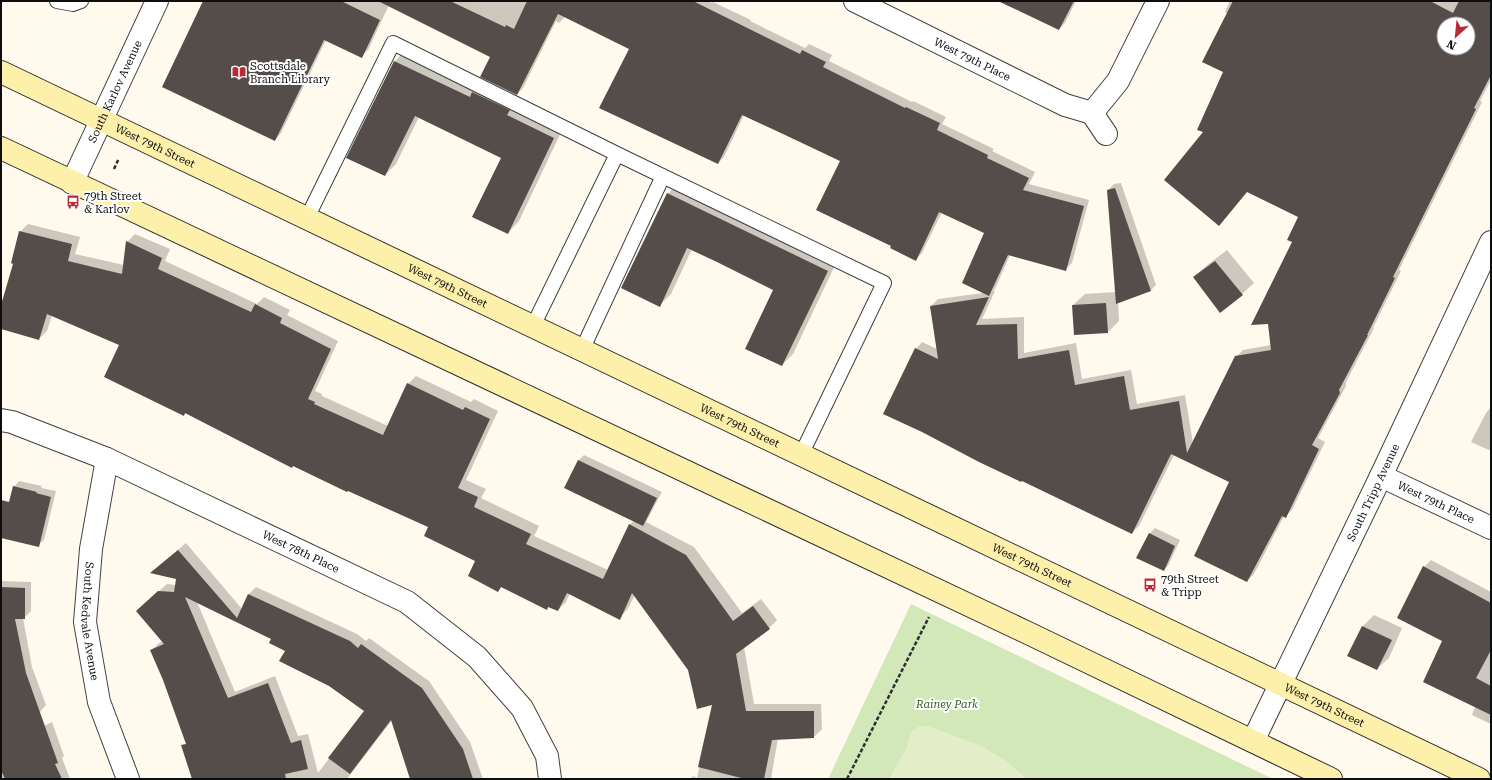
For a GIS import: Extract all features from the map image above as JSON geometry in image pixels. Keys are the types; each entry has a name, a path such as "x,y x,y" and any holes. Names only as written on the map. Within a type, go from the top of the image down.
{"main road":[{"name":"West 79th Street","path":"1,72 1479,779"},
{"path":"1,148 1020,630 1330,779"}],"street":[{"name":"West 79th Place","path":"855,1 1065,105 1092,113"},
{"path":"1106,134 1092,113 1118,81 1158,1"},
{"name":"South Karlov Avenue","path":"72,182 155,2"},
{"name":"South Tripp Avenue","path":"1253,741 1381,476 1491,242"},
{"name":"West 78th Place","path":"1,420 12,422 107,459 407,602 477,657 522,708 547,756 550,779"},
{"name":"South Kedvale Avenue","path":"107,459 91,549 85,622 99,702 128,779"},
{"name":"West 79th Place","path":"1381,476 1491,528"}],"lane":[{"path":"57,1 73,4 81,1"},
{"path":"307,218 392,43 617,154 884,282 801,455"},
{"path":"533,326 617,154"},
{"path":"582,350 663,176"}],"path":[{"path":"847,779 929,617"}],"green space":[{"name":"Rainey Park","path":"911,604 1273,779 828,779"},
{"path":"920,726 930,727 979,745 1005,760 1027,779 889,779 907,747 911,732"}],"building":[{"name":"Scottsdale Branch Library","path":"203,1 341,1 380,20 362,58 324,40 275,141 162,87"},
{"path":"378,1 450,1 505,27 506,25 514,29 527,1 693,1 800,54 802,50 826,62 823,67 905,108 906,107 940,123 937,130 988,155 987,158 1029,178 1023,190 1084,206 1066,271 1008,255 989,296 962,283 984,233 939,212 916,261 890,248 891,246 816,210 840,161 742,115 718,164 599,108 629,49 558,14 517,95 480,77 490,57"},
{"path":"998,1 1074,1 1059,30"},
{"path":"1233,1 1430,1 1453,13 1459,1 1491,1 1491,75 1474,108 1476,109 1393,277 1395,278 1368,335 1339,390 1340,393 1312,445 1319,449 1286,518 1282,516 1247,582 1194,556 1229,482 1171,454 1132,534 979,462 922,432 883,414 915,348 938,359 930,306 989,297 976,325 1017,324 1018,359 1069,350 1075,385 1124,376 1130,410 1179,401 1187,453 1235,356 1271,350 1268,324 1251,325 1292,242 1287,240 1298,217 1247,192 1219,226 1164,180 1203,132 1197,130 1223,72 1202,62"},
{"path":"394,61 470,97 472,92 510,110 507,115 554,138 508,234 472,217 501,158 415,116 385,176 346,158"},
{"path":"1115,188 1151,291 1116,304 1107,190"},
{"path":"667,193 828,271 782,366 745,349 773,290 717,262 687,248 660,307 621,288"},
{"path":"19,231 72,244 68,261 122,274 126,241 162,258 158,269 251,312 255,304 282,318 280,323 331,349 308,399 315,402 314,404 383,435 407,383 463,410 465,407 490,419 458,488 478,497 474,507 531,534 526,544 603,579 629,524 686,555 733,621 753,606 770,629 736,654 746,711 814,711 814,738 772,740 764,779 745,779 698,767 712,705 697,709 688,670 632,593 620,620 567,593 558,611 548,607 547,610 501,587 498,592 468,576 475,561 424,536 428,527 348,491 347,492 293,466 292,468 185,413 184,416 104,377 119,345 47,314 39,340 1,329 1,305 13,264 11,263"},
{"path":"1215,261 1243,295 1220,313 1193,277"},
{"path":"1106,303 1108,333 1074,335 1072,305"},
{"path":"578,460 657,498 643,526 564,488"},
{"path":"13,486 51,497 39,547 1,538 1,500 9,502"},
{"path":"1149,533 1175,546 1164,571 1136,558"},
{"path":"178,550 237,618 248,594 350,641 358,648 361,644 422,688 463,749 473,779 410,779 391,720 350,774 328,758 364,711 329,686 279,661 285,651 269,643 271,639 185,597 228,698 268,683 291,743 301,740 308,769 285,774 286,779 192,779 181,745 186,744 163,680 150,650 164,644 136,611 158,591 174,592 176,579 150,573"},
{"path":"1423,566 1491,603 1491,650 1476,678 1491,686 1491,715 1423,682 1442,641 1397,618"},
{"path":"1,587 25,588 25,619 15,619 26,673 58,763 55,764 62,779 5,779 1,770"},
{"path":"1362,626 1392,640 1377,670 1347,656"}],"place":[{"name":"Scottsdale Branch Library","path":"239,72"},
{"name":"79th Street & Karlov","path":"73,202"},
{"name":"79th Street & Tripp","path":"1150,585"}]}
